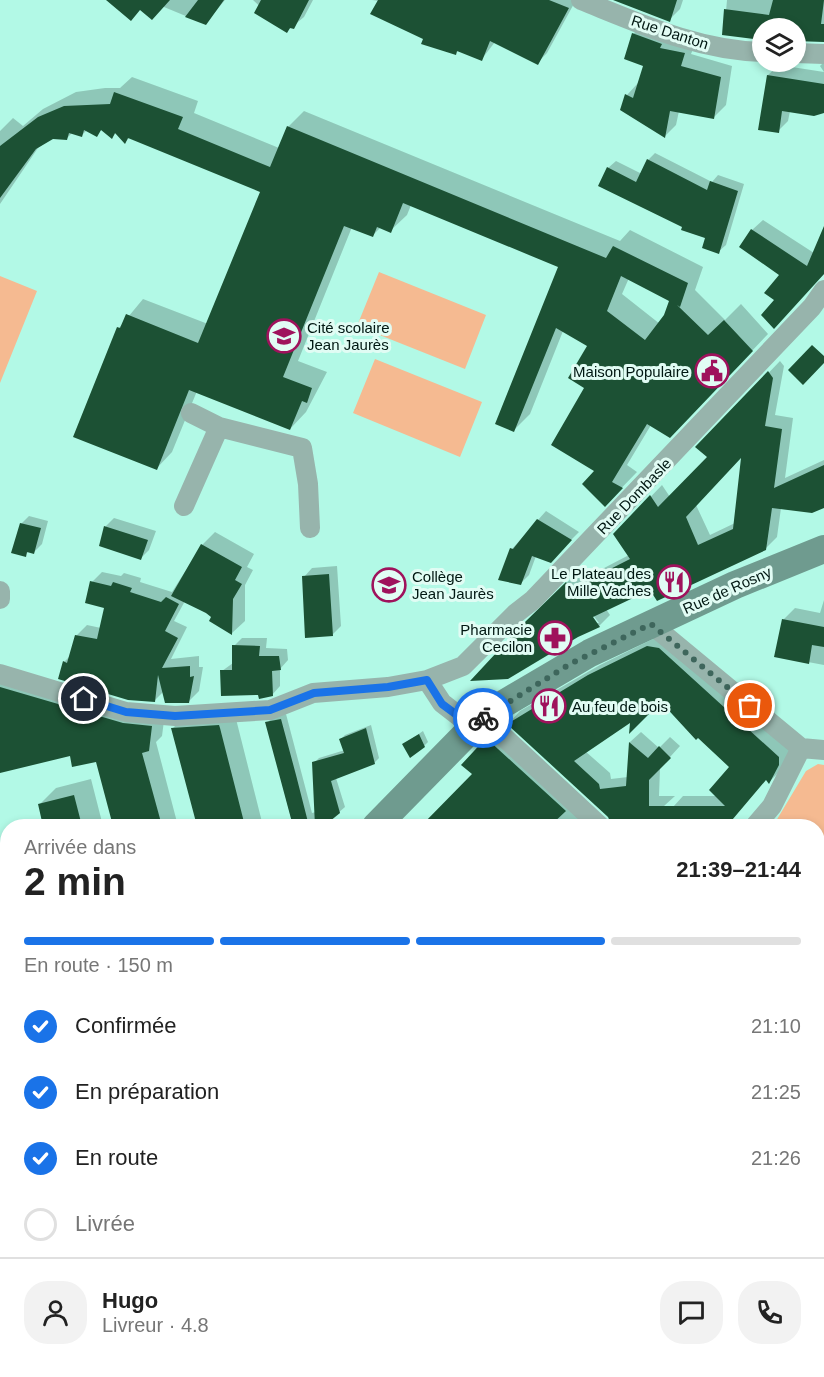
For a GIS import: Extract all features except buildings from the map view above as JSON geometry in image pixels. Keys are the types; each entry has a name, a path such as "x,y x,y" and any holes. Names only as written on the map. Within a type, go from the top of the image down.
{"main road":[{"name":"Rue de Rosny","path":"384,819 483,728 505,702 651,624 735,585 824,549"}],"street":[{"name":"Rue Danton","path":"581,0 606,5 699,44 752,51"},
{"path":"806,53 824,54"},
{"name":"Rue Dombasle","path":"0,674 126,712 175,716 270,710 314,693 388,687 427,680 464,666 515,614 533,600 804,316 824,290"},
{"path":"191,413 219,427 302,448 308,484 310,528"},
{"path":"184,507 219,427"},
{"path":"0,591 0,599"},
{"path":"651,624 801,748 824,750"},
{"path":"427,680 442,704 483,728 592,819"},
{"path":"761,819 772,806 801,748"}],"shaded area":[{"path":"379,272 486,315 465,369 357,326"},
{"path":"0,276 37,291 0,383"},
{"path":"375,359 482,402 460,457 353,413"},
{"path":"818,764 824,765 824,819 777,819 806,771"}],"way so far":[{"path":"483,718 505,702 570,664 651,624 750,706"}],"place":[{"name":"Cité scolaire Jean Jaurès","path":"284,336"},
{"name":"Maison Populaire","path":"712,371"},
{"name":"Le Plateau des Mille Vaches","path":"674,582"},
{"name":"Collège Jean Jaurès","path":"389,585"},
{"name":"Pharmacie Cecilon","path":"555,638"},
{"name":"Au feu de bois","path":"549,706"}],"route":[{"path":"84,699 126,712 175,716 270,710 314,693 388,687 427,680 442,704 473,727 483,718"}]}
